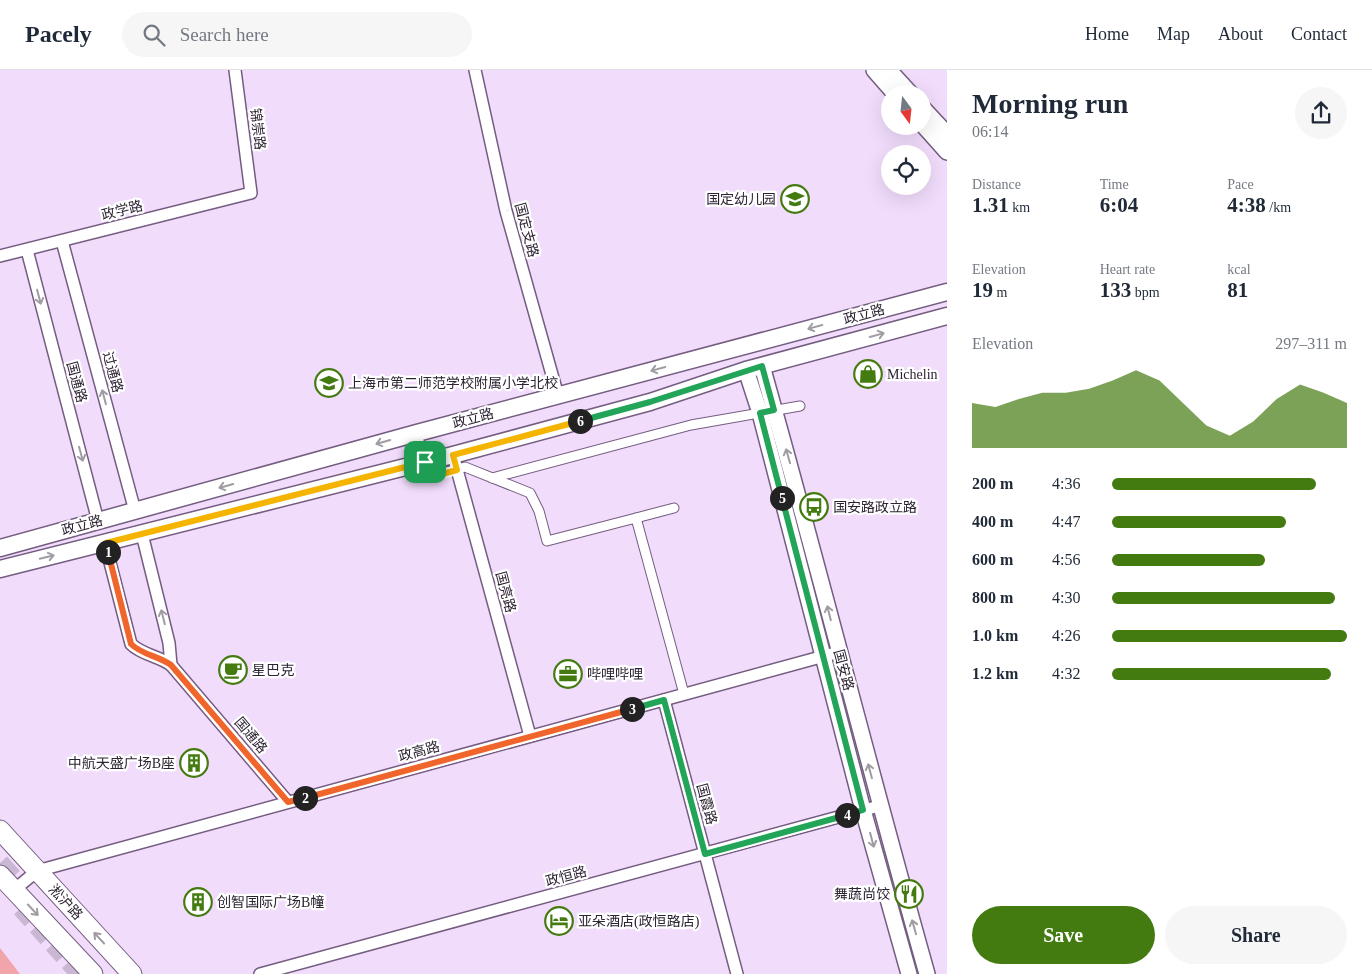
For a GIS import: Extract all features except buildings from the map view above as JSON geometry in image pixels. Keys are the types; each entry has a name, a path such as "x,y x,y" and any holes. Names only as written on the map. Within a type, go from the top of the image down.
{"main road":[{"name":"政立路","path":"0,548 417,433 947,292"},
{"name":"政立路","path":"0,569 425,462 455,462 650,402 746,370 947,316"},
{"name":"淞沪路","path":"0,830 132,974"},
{"path":"0,875 93,974"}],"street":[{"name":"锦崇路","path":"235,70 251,193"},
{"name":"国定支路","path":"475,70 506,211 558,396"},
{"path":"874,70 887,85"},
{"path":"889,70 903,85"},
{"path":"931,117 947,134"},
{"path":"931,134 947,152"},
{"name":"政学路","path":"0,256 251,193"},
{"name":"过通路","path":"62,241 135,511"},
{"name":"国通路","path":"27,250 98,521"},
{"name":"国安路","path":"762,366 767,411 823,657 909,974"},
{"name":"国安路","path":"746,370 767,411 803,509 880,806 927,974"},
{"path":"492,478 691,425 800,406"},
{"path":"417,433 425,462"},
{"path":"455,462 530,493 539,511 546,541 674,508"},
{"name":"国亮路","path":"455,462 530,736"},
{"path":"636,518 684,694"},
{"path":"142,534 169,644 171,665"},
{"name":"国通路","path":"106,543 131,644 143,653 163,659 171,665 288,802"},
{"name":"政高路","path":"14,890 37,871 839,652"},
{"name":"国霞路","path":"664,700 737,974"},
{"name":"政恒路","path":"260,974 880,806"}],"shaded area":[{"path":"0,948 20,974 0,974"}],"tunnel":[{"path":"0,863 21,886"},
{"path":"20,909 78,974"}],"place":[{"name":"国定幼儿园","path":"795,199"},
{"name":"Michelin","path":"868,374"},
{"name":"上海市第二师范学校附属小学北校","path":"329,383"},
{"name":"国安路政立路","path":"814,507"},
{"name":"星巴克","path":"233,670"},
{"name":"哔哩哔哩","path":"568,674"},
{"name":"中航天盛广场B座","path":"194,763"},
{"name":"舞蔬尚饺","path":"909,894"},
{"name":"创智国际广场B幢","path":"198,902"},
{"name":"亚朵酒店(政恒路店)","path":"559,921"}],"route":[{"path":"762,366 774,410 760,413 863,810 705,854 664,700 288,802 171,665 163,659 135,649 131,644 106,543 425,462 428,478 457,470 453,455 650,402 762,366"}]}
